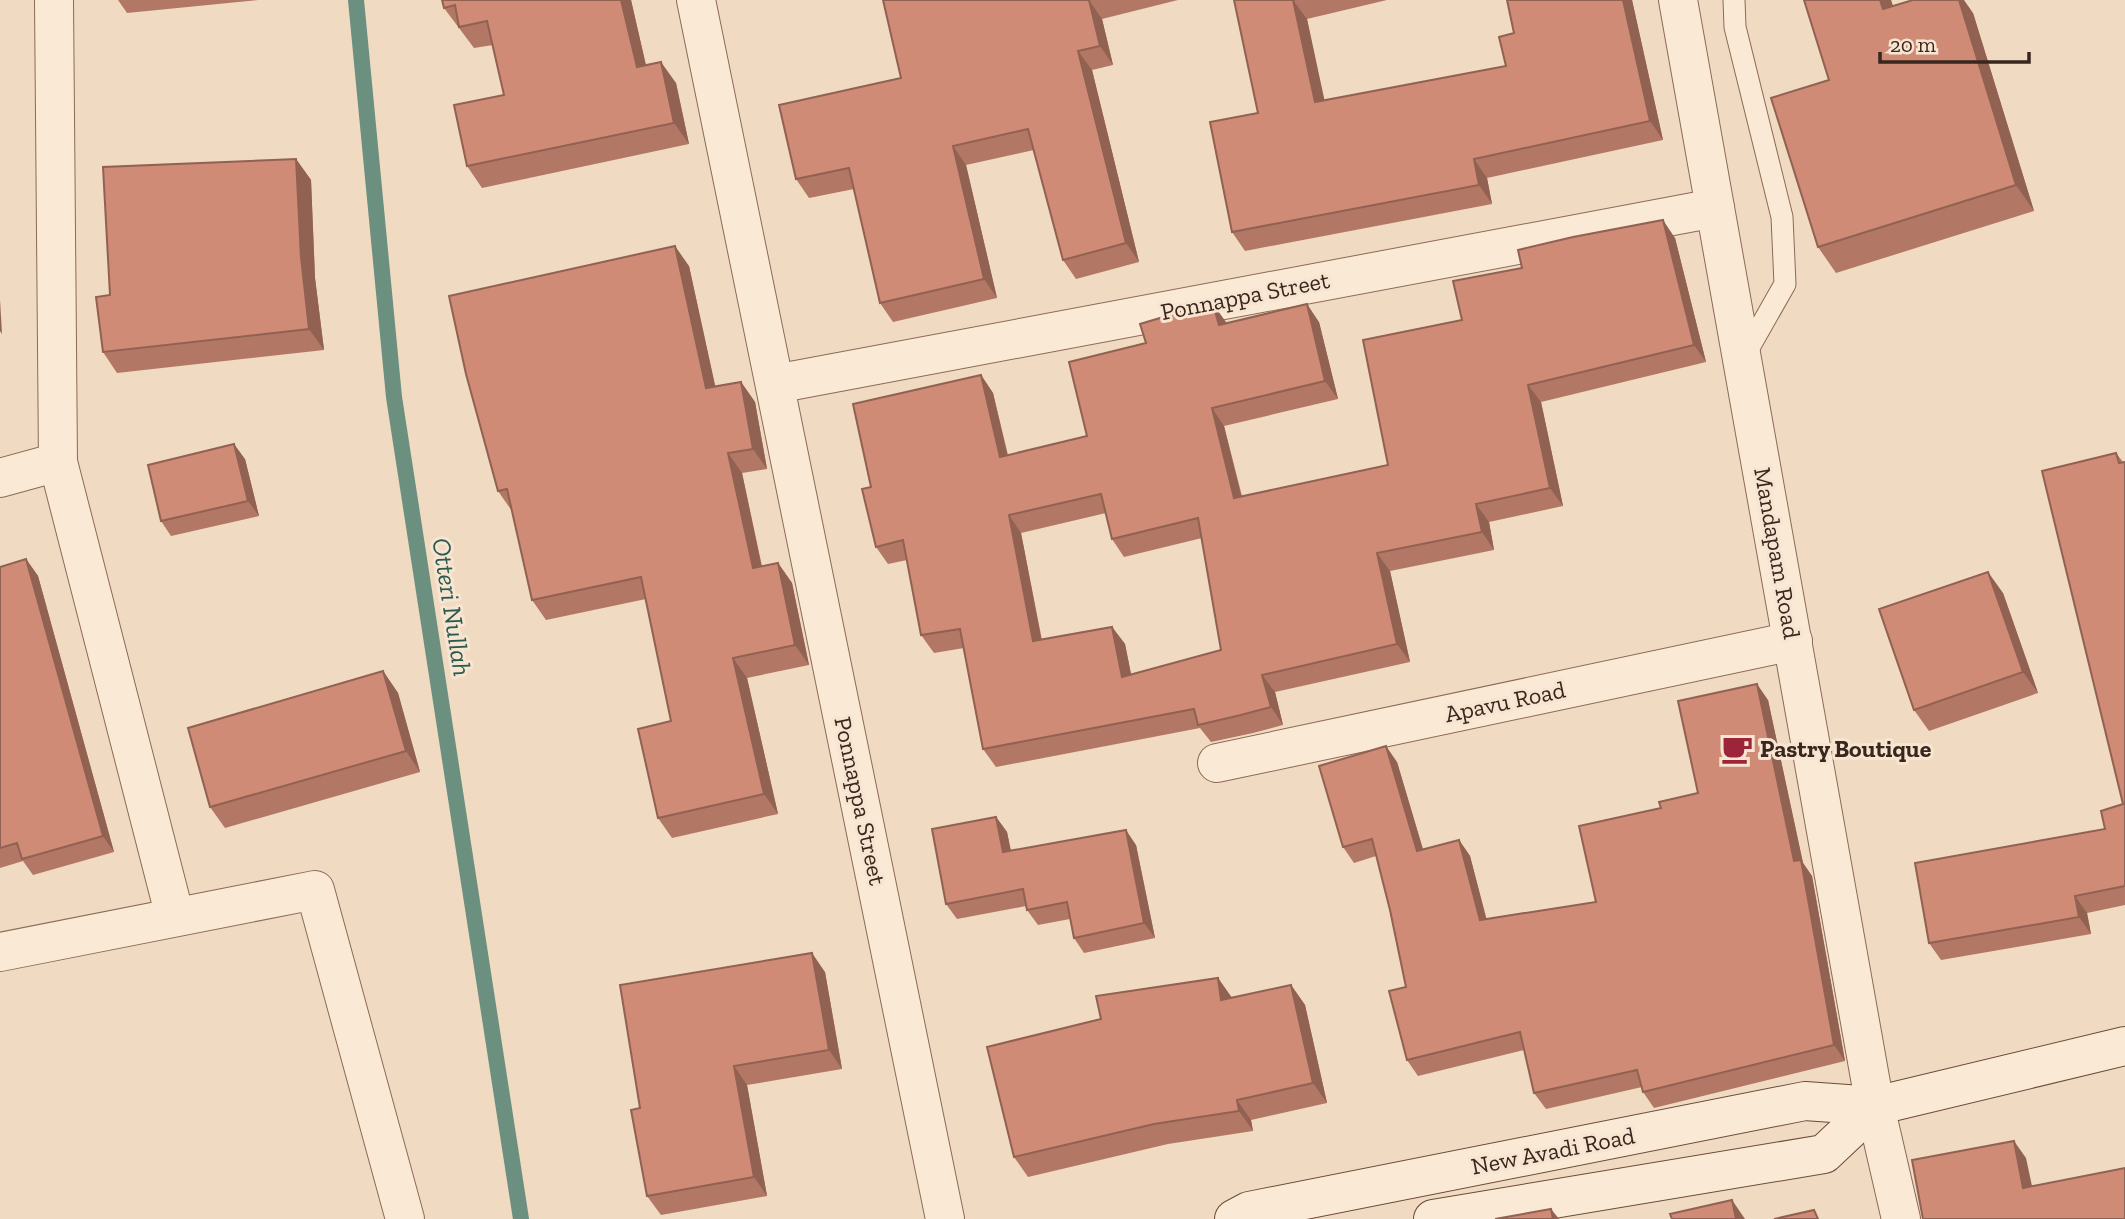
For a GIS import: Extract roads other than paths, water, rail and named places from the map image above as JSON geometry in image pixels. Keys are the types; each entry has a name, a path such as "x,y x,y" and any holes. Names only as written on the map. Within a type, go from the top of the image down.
{"street":[{"path":"54,0 58,462 175,917"},
{"name":"Ponnappa Street","path":"696,0 945,1219"},
{"name":"Mandapam Road","path":"1678,0 1875,1106 1901,1219"},
{"name":"Ponnappa Street","path":"775,384 1715,208"},
{"path":"0,478 58,462"},
{"name":"Apavu Road","path":"1217,763 1793,640"},
{"path":"0,952 315,890 405,1219"},
{"name":"New Avadi Road","path":"1234,1219 1248,1210 1805,1101 1875,1106 2125,1046"},
{"name":"New Avadi Road","path":"1433,1219 1824,1154 1875,1106"}],"lane":[{"path":"1734,0 1735,27 1782,217 1785,284 1742,359"}],"waterway":[{"name":"Otteri Nullah","path":"356,0 394,397 521,1219"}],"place":[{"name":"Pastry Boutique","path":"1737,749"}]}
